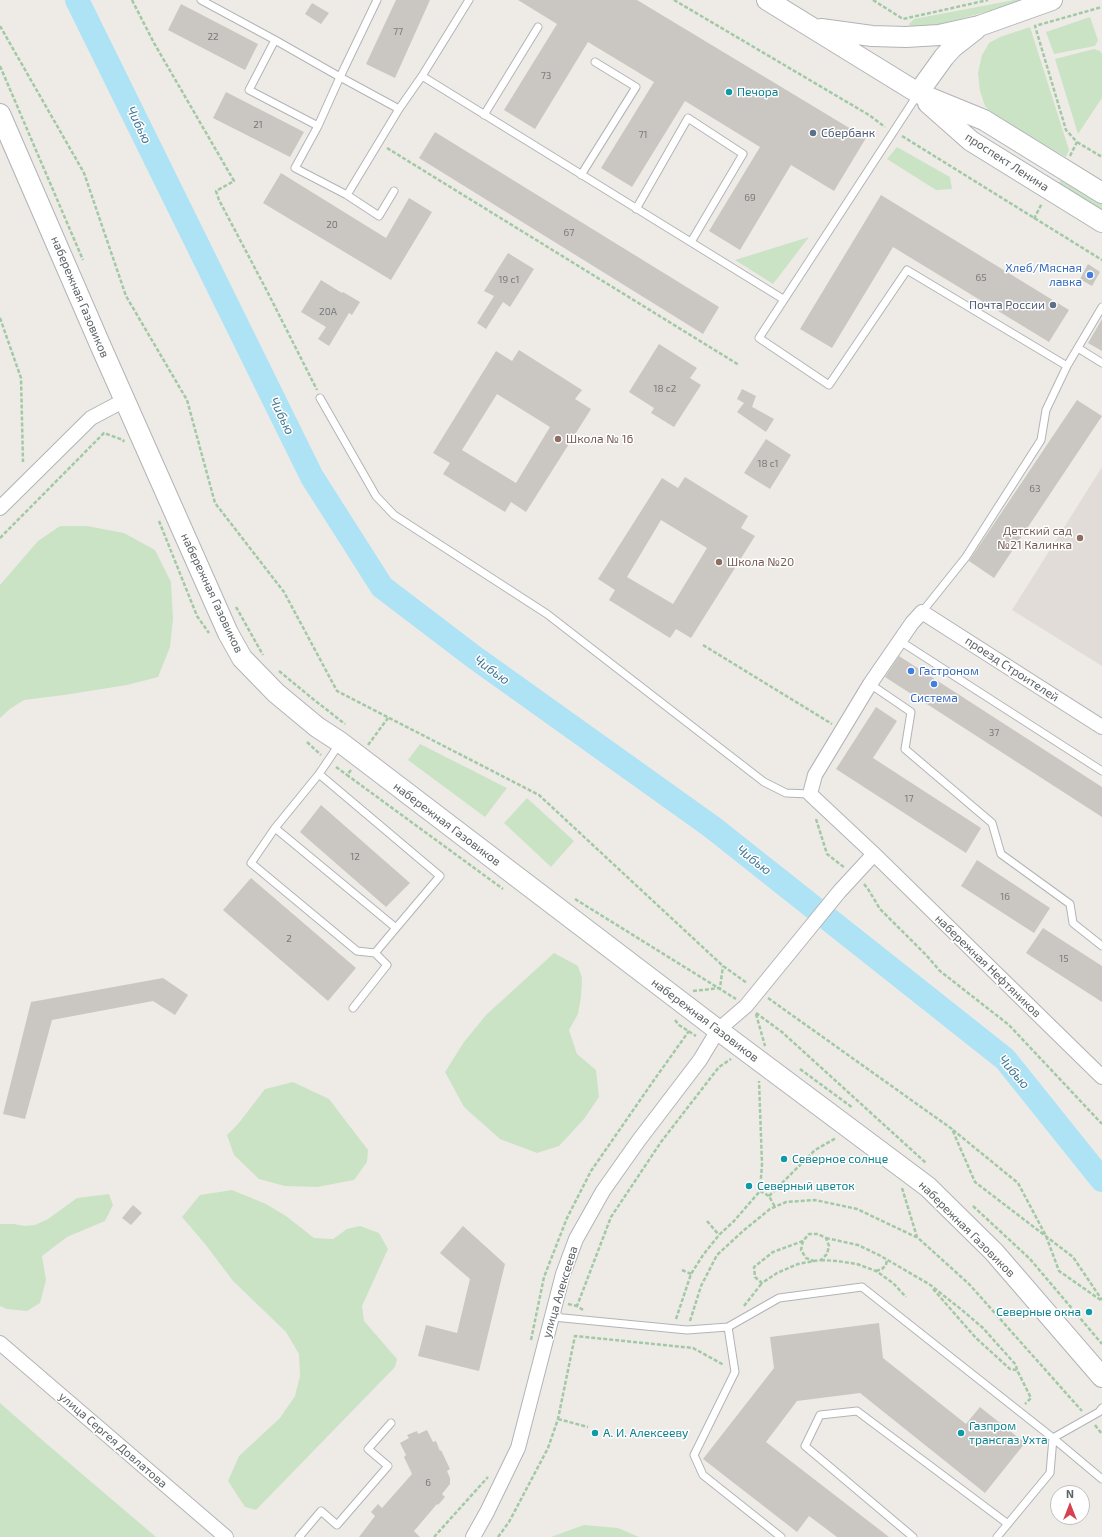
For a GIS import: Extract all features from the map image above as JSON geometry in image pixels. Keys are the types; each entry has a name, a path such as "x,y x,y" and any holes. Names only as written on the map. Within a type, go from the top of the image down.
{"main road":[{"name":"проспект Ленина","path":"767,0 918,93 984,120 1102,193"},
{"path":"813,28 872,36 906,38 939,35 980,26 1052,0"},
{"path":"918,93 953,47 980,26"},
{"name":"проспект Ленина","path":"918,93 970,141 1102,222"},
{"name":"набережная Газовиков","path":"0,114 228,632 242,658 276,693 317,727 343,734 718,1030 767,1056 928,1187 994,1252 1102,1377"}],"street":[{"path":"0,508 91,418 125,400"},
{"path":"810,794 814,775 870,684 922,612"},
{"name":"проезд Строителей","path":"922,612 1102,727"},
{"name":"набережная Нефтяников","path":"810,794 874,854 1102,1077"},
{"path":"718,1030 753,1007 763,998 800,941 839,892 874,854"},
{"name":"улица Алексеева","path":"473,1537 487,1512 518,1448 563,1274 576,1239 599,1198 639,1140 700,1060 718,1030"},
{"name":"улица Сергея Довлатова","path":"0,1343 226,1537"}],"lane":[{"path":"201,0 399,109"},
{"path":"377,0 318,126 295,168 347,196 379,216 394,191"},
{"path":"347,196 399,109 422,76 469,0"},
{"path":"484,115 538,27"},
{"path":"275,40 249,90 318,126"},
{"path":"581,175 636,87 595,62"},
{"path":"422,76 783,299"},
{"path":"918,93 759,338 829,385 907,270 1067,366"},
{"path":"636,209 688,118 743,154 691,242"},
{"path":"922,612 966,557 1042,440 1046,410 1067,366 1102,307"},
{"path":"1078,348 1102,363"},
{"path":"320,398 376,496 394,515 547,614 764,782 786,793 810,794"},
{"path":"900,641 1102,771"},
{"path":"870,684 911,712 905,749 992,824 1001,854 1070,904 1072,923 1102,946"},
{"path":"343,734 320,774 275,828 251,863 357,951 375,953 387,965 353,1008"},
{"path":"320,774 440,876 375,953"},
{"path":"275,828 396,928"},
{"path":"553,1317 687,1330 728,1327 779,1298 862,1287 1054,1438 1102,1479"},
{"path":"728,1327 735,1372 694,1456 703,1475 781,1537"},
{"path":"1054,1438 1102,1408"},
{"path":"913,1537 805,1446 820,1415 857,1411 1008,1524"},
{"path":"299,1537 321,1511 337,1525 388,1466 368,1449 391,1422"},
{"path":"998,1537 1050,1473 1054,1438"}],"path":[{"path":"132,0 157,49 234,181 216,191 219,200 267,291 320,398"},
{"path":"873,0 903,19 988,0"},
{"path":"1102,7 1035,26 1066,130 1077,142 1102,157"},
{"path":"0,26 84,174 126,296 188,400 215,503 284,592 337,691 539,795 723,966 763,998 952,1129 1018,1183 1046,1236 1059,1271 1102,1301"},
{"path":"0,66 84,262"},
{"path":"379,142 739,365"},
{"path":"1063,169 1077,142"},
{"path":"1034,219 1050,190"},
{"path":"0,318 21,378 23,462"},
{"path":"0,538 104,433"},
{"path":"236,606 242,620 266,659"},
{"path":"703,645 842,730"},
{"path":"277,669 312,699 343,734"},
{"path":"364,739 370,743"},
{"path":"328,761 347,775"},
{"path":"815,814 827,854 855,876 868,889 880,909 940,971 1009,1025 1102,1124"},
{"path":"572,897 753,1007 765,1044 767,1056 758,1069 762,1164 760,1191 703,1254 691,1274 676,1320"},
{"path":"720,988 723,966"},
{"path":"684,1004 694,990 720,988"},
{"path":"765,1044 767,1056"},
{"path":"587,1313 577,1306 611,1217 661,1142 719,1067 733,1058"},
{"path":"797,1066 853,1108"},
{"path":"952,1129 975,1182 1073,1257 1102,1301"},
{"path":"769,1196 815,1150 839,1136"},
{"path":"902,1186 917,1237"},
{"path":"760,1191 769,1196 775,1207"},
{"path":"685,1347 687,1330 701,1286 717,1255 770,1209 786,1202 815,1200 857,1209 917,1237 969,1284 1102,1434"},
{"path":"707,1221 719,1235"},
{"path":"814,1261 806,1258 801,1250 803,1241 809,1234 818,1234 826,1238 858,1245 887,1259 929,1284 983,1328 1016,1365 1031,1398 1019,1411"},
{"path":"821,1260 827,1254 829,1246 826,1238"},
{"path":"762,1283 755,1277 754,1267 773,1252 803,1241"},
{"path":"876,1271 882,1269 886,1265 887,1259"},
{"path":"742,1308 762,1283 777,1273 798,1264 821,1260 837,1260 857,1264 876,1271 893,1283 906,1297"},
{"path":"682,1270 691,1274"},
{"path":"929,1284 976,1338 1010,1369 1017,1370"},
{"path":"668,1319 690,1321"},
{"path":"498,1537 509,1522 548,1448 558,1419 575,1336 693,1348 735,1372"},
{"path":"558,1419 588,1426"}],"shaded area":[{"name":"Детский сад №21 Калинка","path":"1102,467 1102,666 1012,610"}],"green space":[{"path":"1020,0 1016,4 940,24 911,28 909,24 914,19"},
{"path":"1090,17 1098,40 1095,46 1054,54 1046,32"},
{"path":"1030,27 1069,150 1066,157 992,114 985,106 980,91 978,73 982,55 989,43 1000,37"},
{"path":"1094,49 1100,51 1102,54 1102,98 1078,134 1055,59"},
{"path":"897,147 950,177 952,189 936,190 887,159"},
{"path":"1062,178 1102,203 1102,213 1058,185"},
{"path":"809,237 773,284 735,260"},
{"path":"60,526 87,526 124,533 155,550 171,582 173,619 170,647 158,677 127,685 24,700 0,718 0,585 38,541"},
{"path":"420,744 507,788 485,817 408,760"},
{"path":"527,798 574,841 551,867 504,823"},
{"path":"554,953 578,966 582,978 578,1014 569,1030 577,1054 596,1070 599,1097 584,1119 559,1146 537,1153 500,1139 464,1107 445,1072 464,1042 486,1015"},
{"path":"293,1082 329,1099 368,1150 367,1162 354,1180 317,1187 285,1186 259,1179 234,1155 227,1135 238,1124 265,1089"},
{"path":"232,1190 266,1204 286,1216 314,1238 333,1239 347,1229 360,1226 379,1233 388,1249 362,1306 364,1321 397,1359 395,1367 256,1510 245,1507 228,1481 239,1456 280,1418 295,1396 300,1376 299,1354 286,1332 233,1281 182,1217 200,1195"},
{"path":"109,1194 113,1205 105,1221 67,1237 42,1256 46,1280 40,1303 27,1311 7,1309 0,1306 0,1224 25,1226 35,1225 48,1219 77,1198"},
{"path":"0,1403 48,1445 156,1537 0,1537"},
{"path":"584,1525 618,1528 639,1537 551,1537"}],"building":[{"path":"396,0 430,0 395,78 366,64"},
{"name":"Печора","path":"518,0 637,0 866,138 834,191 791,165 740,250 709,231 760,147 685,101 632,187 601,168 654,82 588,42 535,129 504,110 557,24"},
{"path":"312,3 329,13 321,24 305,14"},
{"path":"181,4 258,44 245,70 168,30"},
{"path":"226,92 304,132 290,157 213,118"},
{"path":"435,132 719,307 703,334 419,158"},
{"path":"281,173 386,238 409,198 432,212 391,280 263,203"},
{"path":"881,195 1069,310 1049,342 893,247 832,348 800,329"},
{"path":"508,253 534,269 510,307 503,302 486,329 477,323 494,296 484,291"},
{"name":"Хлеб/Мясная лавка","path":"1088,264 1100,272 1092,286 1080,279"},
{"path":"321,280 360,302 352,315 349,313 329,346 318,339 326,327 301,312"},
{"path":"1102,319 1102,351 1088,343"},
{"path":"659,344 697,368 690,378 701,385 674,427 651,413 654,408 629,392"},
{"name":"Школа № 16","path":"519,350 582,390 575,399 591,409 526,512 511,502 505,512 443,474 450,463 433,453 496,351 512,361","holes":["497,394 550,427 516,483 462,450"]},
{"path":"742,389 756,396 752,407 774,419 766,432 737,412 744,403 737,399"},
{"path":"1077,400 1102,416 994,578 969,561"},
{"path":"766,439 791,455 770,489 744,473"},
{"name":"Школа №20","path":"685,477 748,516 741,528 755,536 691,638 676,629 670,638 609,600 615,590 598,579 662,478 678,488","holes":["661,520 707,548 673,604 627,577"]},
{"path":"899,656 1102,787 1102,817 885,677"},
{"path":"876,707 897,721 873,758 981,828 966,853 836,769"},
{"path":"321,805 410,883 386,907 300,832"},
{"path":"977,860 1050,908 1034,933 961,886"},
{"path":"251,878 356,968 328,1001 223,910"},
{"path":"1043,928 1102,966 1102,1002 1026,953"},
{"path":"163,978 188,995 175,1015 153,1001 52,1020 25,1119 3,1114 31,1002"},
{"path":"133,1205 142,1213 131,1225 122,1218"},
{"path":"463,1226 505,1264 479,1371 418,1356 426,1325 457,1333 470,1279 440,1253"},
{"name":"Газпром трансгаз Ухта","path":"879,1323 883,1358 966,1424 980,1407 1025,1443 985,1493 860,1393 797,1401 766,1442 889,1537 837,1537 809,1516 797,1532 703,1459 774,1368 770,1337"},
{"path":"427,1430 433,1442 436,1441 450,1469 447,1471 450,1478 450,1484 442,1494 445,1497 414,1531 420,1537 359,1537 375,1516 371,1512 378,1504 382,1508 412,1474 404,1457 406,1455 400,1443 409,1438 407,1435 417,1431 418,1434"}],"waterway":[{"name":"Чибью","path":"77,0 312,477 382,587 474,657 712,827 1005,1059 1102,1180"}],"place":[{"name":"Печора","path":"729,92"},
{"name":"Сбербанк","path":"813,133"},
{"name":"Хлеб/Мясная лавка","path":"1090,275"},
{"name":"Почта России","path":"1053,305"},
{"name":"Школа № 16","path":"558,439"},
{"name":"Детский сад №21 Калинка","path":"1080,538"},
{"name":"Школа №20","path":"719,562"},
{"name":"Гастроном","path":"911,671"},
{"name":"Система","path":"934,684"},
{"name":"Северное солнце","path":"784,1159"},
{"name":"Северный цветок","path":"749,1186"},
{"name":"Северные окна","path":"1089,1312"},
{"name":"А. И. Алексееву","path":"595,1433"},
{"name":"Газпром трансгаз Ухта","path":"961,1433"}]}
